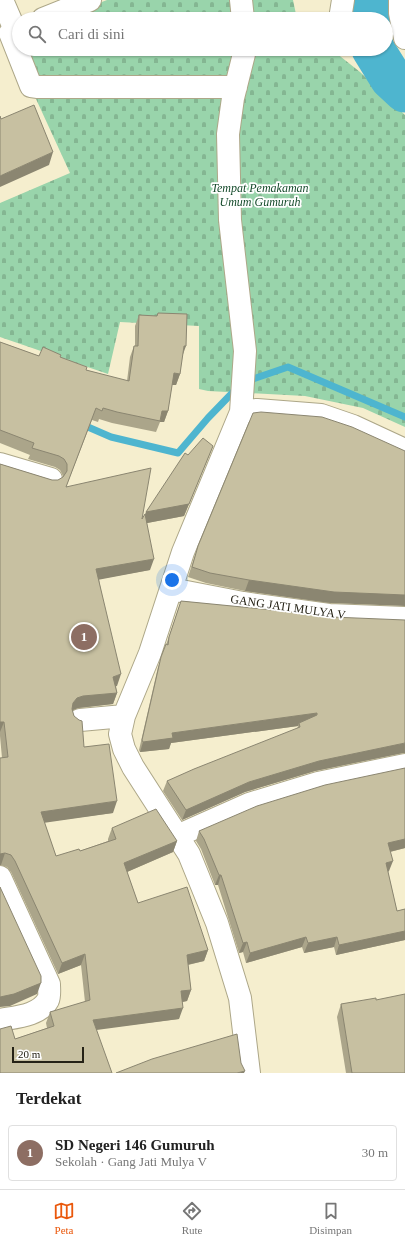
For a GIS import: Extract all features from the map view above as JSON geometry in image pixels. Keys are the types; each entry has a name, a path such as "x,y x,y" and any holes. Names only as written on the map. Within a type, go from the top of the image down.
{"street":[{"path":"2,0 11,32"},
{"path":"60,12 90,0"},
{"path":"241,0 242,12"},
{"path":"341,12 343,0"},
{"path":"400,0 400,13 405,38"},
{"path":"405,42 405,50"},
{"path":"20,56 31,86 236,87"},
{"path":"244,56 236,87 228,134 230,220 245,351 241,406 183,552 150,653 124,716 120,734 124,749 133,767 189,854 217,923 240,998 249,1073"},
{"path":"241,406 257,410 321,415 353,426 405,450"},
{"path":"0,464 51,479"},
{"name":"GANG JATI MULYA V","path":"171,589 243,603 329,615 405,618"},
{"path":"80,720 124,716"},
{"path":"177,836 250,804 272,797 318,783 405,765"},
{"path":"0,877 49,984 48,999 39,1010 24,1016 0,1020"}],"green space":[{"path":"107,0 293,0 296,12 76,12"},
{"name":"Tempat Pemakaman Umum Gumuruh","path":"16,56 340,56 360,72 405,115 405,427 363,408 305,396 208,391 199,389 199,326 120,322 108,374 0,337 0,203 70,173"}],"building":[{"path":"34,105 53,152 0,176 0,116 1,119"},
{"path":"158,313 187,314 186,346 184,346 180,374 174,373 168,411 162,411 160,421 103,408 102,411 96,408 66,487 151,468 142,519 145,514 154,559 96,569 121,674 113,677 117,693 83,696 77,698 73,703 72,709 74,716 82,721 84,747 109,744 117,801 41,812 56,856 79,849 80,851 116,839 112,828 156,809 177,841 124,863 138,903 187,887 208,950 187,955 191,990 181,991 183,1008 93,1020 112,1073 0,1073 0,1029 11,1026 15,1039 54,1026 50,1012 90,1000 85,954 62,963 15,861 11,855 5,853 0,854 0,758 8,757 4,722 0,722 0,464 52,480 58,480 63,477 67,471 67,464 64,459 59,456 32,448 34,443 0,430 0,342 39,356 43,347 61,355 60,357 87,367 86,370 129,381 134,346 138,346 139,315 157,316"},
{"path":"261,412 322,417 352,427 405,451 405,595 334,592 249,580 210,573 192,567 198,546 253,413"},
{"path":"203,438 213,446 189,504 146,512 185,453 188,455"},
{"path":"181,601 332,617 405,620 405,743 319,761 249,782 186,810 167,781 300,727 299,723 317,715 317,713 172,733 173,738 143,742 142,740 161,657 166,644 168,645 169,637"},
{"path":"405,768 405,839 388,843 393,861 386,863 397,911 405,909 405,931 339,945 337,937 308,943 306,937 250,953 247,942 243,943 221,875 219,875 204,839 199,831 257,806 325,785"},
{"path":"0,887 41,976 41,983 14,994 0,997"},
{"path":"405,994 405,1073 352,1073 341,1004 376,998 376,1000"},
{"path":"237,1034 241,1063 245,1071 237,1073 116,1073 152,1059"}],"waterway":[{"path":"370,0 370,12"},
{"path":"377,56 391,78 405,91"},
{"path":"247,381 288,367 405,417"},
{"path":"81,424 111,437 178,453 208,418 237,388"}],"place":[{"name":"SD Negeri 146 Gumuruh","path":"84,637"}]}
